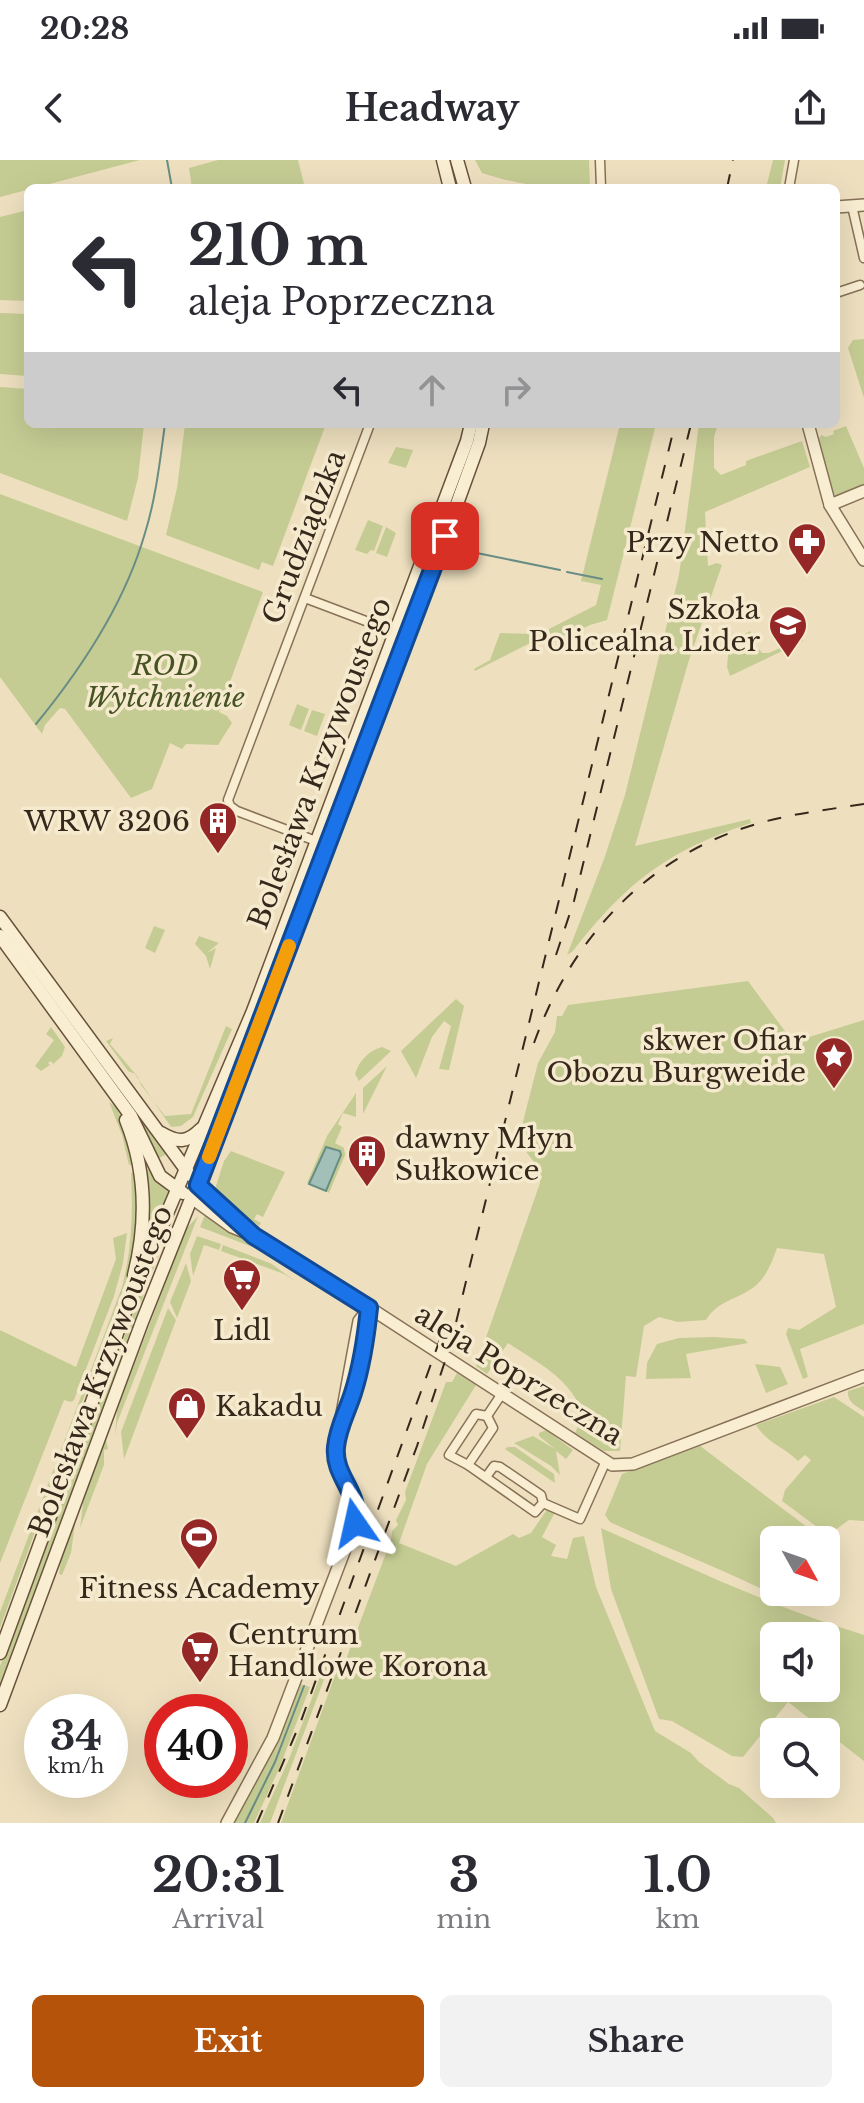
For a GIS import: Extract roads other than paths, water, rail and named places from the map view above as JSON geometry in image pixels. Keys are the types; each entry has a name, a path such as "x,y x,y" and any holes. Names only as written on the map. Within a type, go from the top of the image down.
{"main road":[{"path":"443,160 449,184"},
{"path":"457,160 463,184"},
{"name":"Bolesława Krzywoustego","path":"0,1705 142,1322 193,1199 402,635 470,428"},
{"name":"Bolesława Krzywoustego","path":"0,1653 123,1317 250,1017 316,841 475,455 482,428"},
{"path":"0,917 5,941 137,1126 160,1176 193,1199"},
{"path":"5,941 161,1133 198,1185"},
{"path":"118,1099 134,1141 143,1203 141,1243 123,1317"},
{"path":"161,1133 174,1140 185,1141 206,1124"}],"street":[{"path":"600,160 601,184"},
{"path":"790,184 794,160"},
{"path":"858,206 864,258"},
{"path":"840,292 860,285"},
{"name":"Grudziądzka","path":"316,841 237,811 228,800 369,428"},
{"path":"809,428 830,505 864,560"},
{"path":"830,505 864,491"},
{"path":"305,598 402,635"},
{"name":"aleja Poprzeczna","path":"198,1185 254,1236 397,1325 605,1463 618,1466 633,1464 864,1376"},
{"name":"aleja Poprzeczna","path":"193,1199 232,1227 254,1236"},
{"path":"227,1823 273,1738 355,1523 355,1498 337,1461 336,1446 359,1321 354,1303 348,1296"},
{"path":"359,1321 369,1308"},
{"path":"341,1422 353,1394 368,1331 369,1308"},
{"path":"368,1331 383,1324 397,1325"},
{"path":"487,1416 501,1395"},
{"path":"487,1416 476,1414 449,1455 535,1512 543,1503"},
{"path":"468,1465 493,1428 487,1416"},
{"path":"543,1503 580,1519 605,1463"},
{"path":"486,1477 494,1466 500,1467 541,1495 543,1503"}],"water":[{"path":"326,1147 340,1151 341,1155 326,1191 309,1184"}],"waterway":[{"path":"167,160 171,184"},
{"path":"36,724 100,634 126,584 149,520 164,428"},
{"path":"462,550 560,570"},
{"path":"567,572 602,579"},
{"path":"245,1823 275,1762 304,1686"}],"railway":[{"path":"728,184 733,160"},
{"path":"278,1823 417,1446 451,1343 674,428"},
{"path":"556,955 574,901 690,428"},
{"path":"534,1043 568,970 616,908 645,882 677,859 750,826 792,815 864,804"},
{"path":"257,1823 301,1721 443,1331"}],"place":[{"name":"Przy Netto","path":"807,576"},
{"name":"Szkoła Policealna Lider","path":"788,659"},
{"name":"WRW 3206","path":"218,855"},
{"name":"skwer Ofiar Obozu Burgweide","path":"834,1090"},
{"name":"dawny Młyn Sułkowice","path":"367,1188"},
{"name":"Lidl","path":"242,1312"},
{"name":"Kakadu","path":"187,1440"},
{"name":"Fitness Academy","path":"199,1571"},
{"name":"Centrum Handlowe Korona","path":"200,1684"}],"park label":[{"name":"ROD Wytchnienie","path":"165,681"}]}
